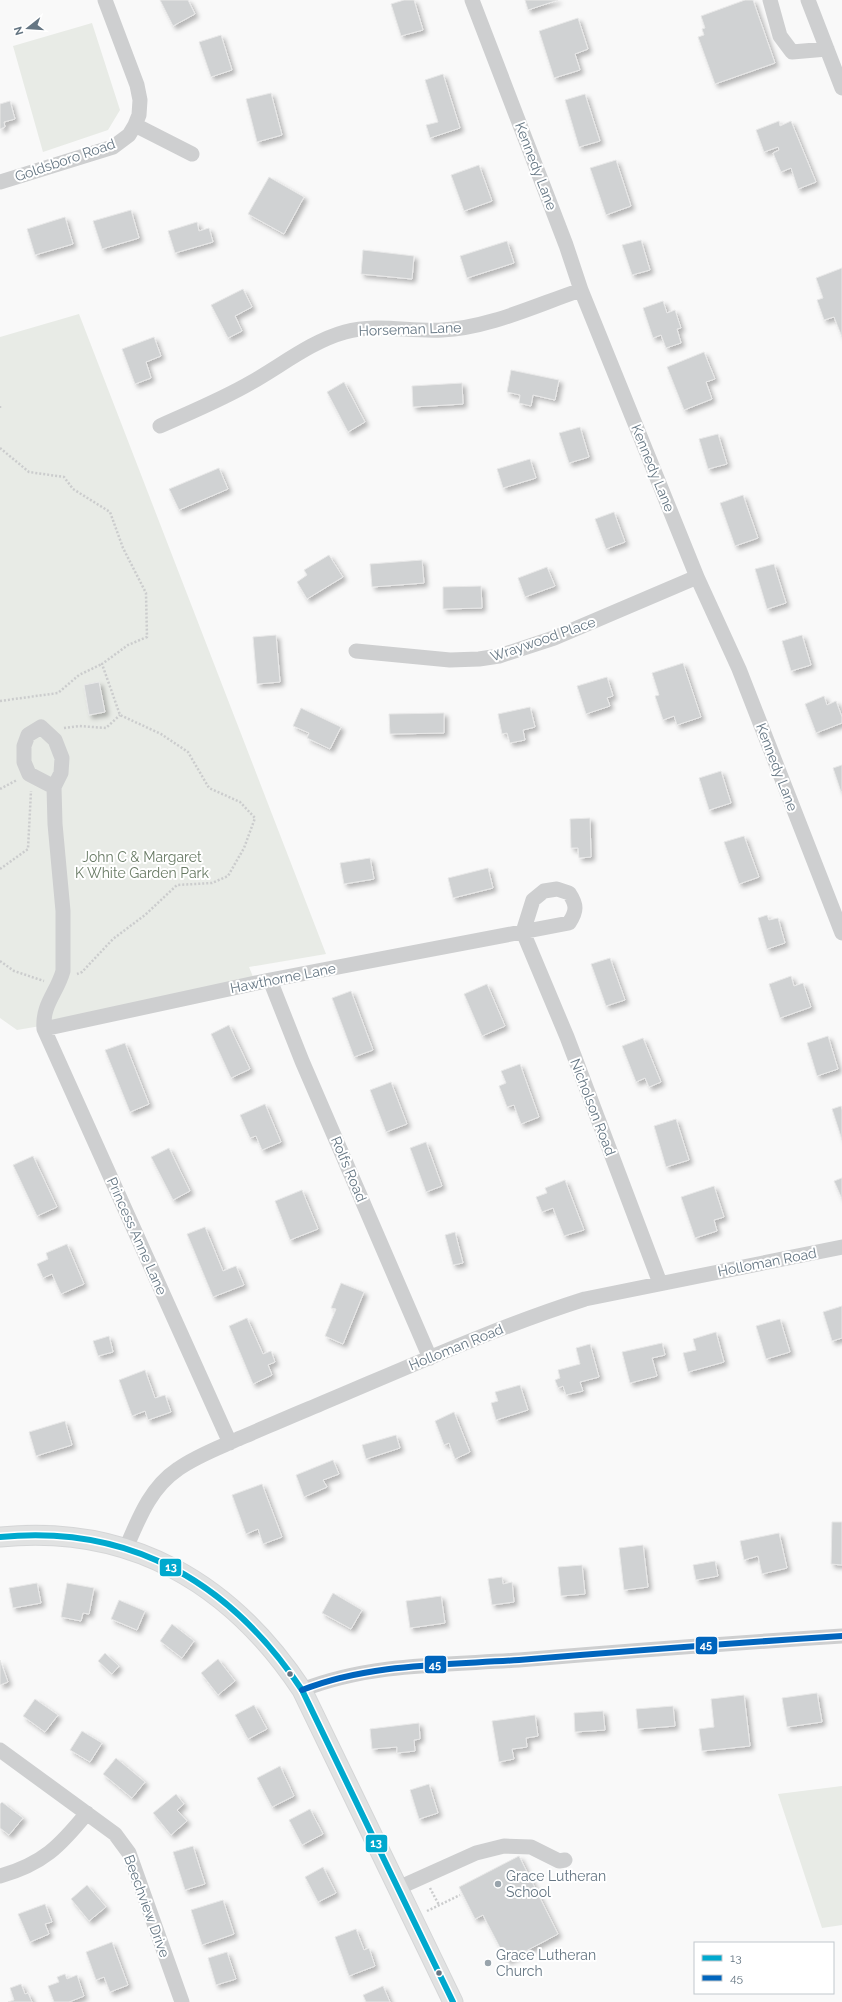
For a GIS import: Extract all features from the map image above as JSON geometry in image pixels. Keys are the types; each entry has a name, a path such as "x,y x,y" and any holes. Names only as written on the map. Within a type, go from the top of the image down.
{"main road":[{"path":"0,1537 37,1535 69,1538 126,1548 182,1573 216,1594 261,1636 283,1662 302,1690 453,2002"}],"street":[{"name":"Goldsboro Road","path":"0,182 113,147 129,135 135,125 139,114 140,100 137,85 105,0"},
{"name":"Kennedy Lane","path":"472,0 566,245 581,290 697,577 740,669 842,933"},
{"path":"770,0 780,36 792,52 827,49"},
{"path":"808,0 842,88"},
{"path":"135,125 192,154"},
{"name":"Horseman Lane","path":"160,426 250,383 321,341 346,332 369,328 442,330 468,327 581,290"},
{"name":"Wraywood Place","path":"356,651 450,660 479,659 499,656 554,638 697,577"},
{"path":"44,1029 43,1017 47,1004 61,979 63,971 63,911 55,824 54,788 60,773 62,758 55,740 41,727 28,735 24,746 24,762 29,774 54,788"},
{"name":"Hawthorne Lane","path":"44,1029 270,980 523,932"},
{"name":"Nicholson Road","path":"523,932 566,1037 660,1283"},
{"name":"Rolfs Road","path":"270,980 302,1061 430,1358"},
{"name":"Princess Anne Lane","path":"44,1029 230,1443"},
{"name":"Holloman Road","path":"126,1548 144,1505 160,1484 178,1469 195,1458 430,1358 548,1310 585,1299 842,1247"},
{"path":"302,1690 345,1676 404,1668 680,1646 842,1636"},
{"name":"Beechview Drive","path":"0,1750 116,1834 129,1853 181,2002"},
{"path":"0,1876 30,1865 54,1850 64,1842 87,1813"},
{"path":"398,1888 476,1853 504,1846 530,1847 559,1861 565,1860"}],"path":[{"path":"0,448 29,472 64,477 73,489 110,512 123,548 146,593 147,637 128,645 102,664 79,675 58,693 0,701"},
{"path":"0,962 14,971 49,983 82,972 113,939 145,915 177,885 212,883 228,876 244,848 255,818 240,802 209,788 188,752 161,734 120,715 102,664"},
{"path":"46,733 79,726 106,728 120,715"},
{"path":"0,869 28,849 32,784 29,774"},
{"path":"412,1918 460,1895"}],"green space":[{"path":"92,23 120,110 108,130 43,152 13,46"},
{"name":"John C & Margaret K White Garden Park","path":"79,314 326,954 249,967 258,989 17,1030 0,1018 0,337"},
{"path":"842,1786 842,1925 822,1928 778,1794"}],"building":[{"path":"160,0 188,0 195,14 173,26"},
{"path":"404,0 414,0 423,30 401,36 391,4"},
{"path":"525,0 558,0 528,10"},
{"path":"745,0 753,0 775,63 715,84 698,37 704,35 702,29 705,28 701,16"},
{"path":"578,18 588,49 575,54 580,70 554,78 539,31"},
{"path":"221,35 232,70 211,77 199,42"},
{"path":"443,74 460,128 430,138 426,125 438,122 425,80"},
{"path":"271,93 282,135 257,142 246,99"},
{"path":"585,94 600,141 579,147 565,100"},
{"path":"10,101 15,119 4,122 5,127 0,129 0,104"},
{"path":"779,121 780,126 791,121 816,182 798,189 791,168 781,172 773,153 779,150 778,147 764,152 756,130"},
{"path":"616,160 631,206 606,215 590,168"},
{"path":"479,165 492,201 464,211 451,175"},
{"path":"269,177 304,197 284,234 248,214"},
{"path":"131,210 139,238 102,249 93,221"},
{"path":"65,217 73,244 35,255 27,229"},
{"path":"197,222 199,231 209,228 213,242 175,253 168,231"},
{"path":"641,240 650,270 632,275 622,245"},
{"path":"507,241 514,263 467,278 460,256"},
{"path":"363,250 414,256 412,279 361,274"},
{"path":"842,268 842,337 834,317 824,320 817,300 823,298 816,278"},
{"path":"243,289 252,307 235,316 242,331 228,338 211,305"},
{"path":"663,301 667,313 675,310 681,328 677,329 681,343 666,348 661,335 653,338 643,308"},
{"path":"154,337 161,356 146,362 151,378 135,384 122,349"},
{"path":"704,352 715,379 706,382 712,399 684,410 667,367"},
{"path":"511,370 559,380 555,400 533,395 531,406 519,403 520,395 507,392"},
{"path":"344,382 365,422 348,432 327,392"},
{"path":"462,383 463,404 413,407 412,386"},
{"path":"580,427 589,457 569,463 559,433"},
{"path":"718,434 727,464 708,469 699,439"},
{"path":"530,459 536,478 503,488 497,469"},
{"path":"219,468 228,489 179,510 169,489"},
{"path":"743,495 758,538 735,546 720,503"},
{"path":"614,512 625,542 606,549 595,519"},
{"path":"329,555 343,577 307,599 297,582 307,575 304,570"},
{"path":"422,560 424,583 372,587 370,564"},
{"path":"774,564 786,603 767,609 755,569"},
{"path":"547,567 555,586 525,597 518,578"},
{"path":"481,586 482,608 443,609 443,587"},
{"path":"276,635 280,682 257,684 253,637"},
{"path":"802,635 811,665 791,671 782,641"},
{"path":"683,663 701,717 677,725 674,716 663,720 655,696 659,695 652,673"},
{"path":"607,677 613,696 607,698 610,706 586,714 577,686"},
{"path":"99,682 105,712 89,715 84,685"},
{"path":"824,696 827,705 836,701 842,717 842,723 816,733 805,704"},
{"path":"530,707 535,727 523,730 525,740 510,743 507,733 502,734 498,714"},
{"path":"301,708 341,727 330,749 307,738 309,733 293,726"},
{"path":"444,713 444,733 390,734 389,714"},
{"path":"842,765 842,791 841,792 833,768"},
{"path":"721,771 731,803 709,810 699,778"},
{"path":"590,818 591,857 579,858 578,848 571,848 570,819"},
{"path":"744,836 759,877 739,884 724,842"},
{"path":"370,858 374,879 344,884 340,863"},
{"path":"488,868 493,888 453,898 448,878"},
{"path":"767,915 769,920 778,918 785,943 767,949 758,918"},
{"path":"610,958 625,1000 606,1006 591,964"},
{"path":"791,976 794,986 803,983 811,1007 780,1018 769,984"},
{"path":"487,984 505,1026 482,1036 464,994"},
{"path":"351,991 373,1050 354,1057 332,998"},
{"path":"229,1025 250,1069 231,1078 211,1034"},
{"path":"828,1036 838,1069 817,1076 807,1043"},
{"path":"643,1038 661,1082 649,1087 645,1078 636,1082 622,1046"},
{"path":"125,1043 149,1104 130,1112 105,1050"},
{"path":"520,1064 539,1117 521,1124 514,1105 507,1107 499,1086 506,1083 501,1071"},
{"path":"391,1082 407,1124 386,1132 370,1090"},
{"path":"265,1104 281,1142 262,1150 256,1136 250,1138 240,1115"},
{"path":"841,1106 842,1110 842,1140 832,1109"},
{"path":"676,1119 689,1160 666,1167 654,1126"},
{"path":"426,1142 442,1186 426,1192 410,1148"},
{"path":"169,1148 190,1191 173,1200 151,1157"},
{"path":"33,1156 57,1207 37,1216 13,1165"},
{"path":"842,1178 842,1199 834,1181"},
{"path":"565,1180 584,1230 564,1236 553,1208 542,1212 536,1197 547,1193 545,1188"},
{"path":"714,1186 724,1217 714,1220 717,1231 695,1238 681,1197"},
{"path":"302,1190 318,1229 290,1240 275,1201"},
{"path":"205,1227 223,1271 236,1266 244,1285 213,1297 187,1234"},
{"path":"455,1232 463,1263 453,1265 445,1235"},
{"path":"67,1244 84,1284 61,1294 52,1274 43,1278 37,1264 48,1259 46,1253"},
{"path":"341,1283 364,1292 343,1344 325,1336 336,1309 331,1308"},
{"path":"842,1306 842,1338 832,1341 823,1312"},
{"path":"247,1318 263,1354 271,1351 275,1362 268,1365 272,1375 253,1384 229,1326"},
{"path":"780,1319 790,1352 766,1359 756,1326"},
{"path":"716,1332 724,1362 688,1372 683,1353 696,1350 693,1339"},
{"path":"109,1336 113,1352 98,1356 93,1341"},
{"path":"662,1343 665,1355 652,1358 657,1376 630,1383 622,1352"},
{"path":"590,1344 599,1377 580,1382 583,1391 566,1395 563,1386 558,1388 555,1380 560,1378 558,1370 580,1364 576,1348"},
{"path":"145,1370 155,1398 165,1395 171,1412 148,1420 145,1411 132,1416 119,1380"},
{"path":"520,1385 528,1410 496,1420 491,1403 498,1401 495,1392"},
{"path":"454,1412 470,1452 455,1459 449,1443 444,1445 435,1421"},
{"path":"65,1421 72,1445 36,1456 29,1432"},
{"path":"396,1435 400,1448 366,1459 362,1445"},
{"path":"333,1460 339,1474 323,1480 327,1487 304,1497 296,1475"},
{"path":"262,1484 282,1537 263,1544 258,1529 246,1534 232,1495"},
{"path":"832,1522 842,1522 842,1565 831,1564"},
{"path":"779,1533 787,1568 762,1574 758,1556 744,1560 740,1541"},
{"path":"643,1545 648,1587 624,1590 619,1548"},
{"path":"715,1561 718,1576 696,1580 693,1565"},
{"path":"582,1565 585,1594 561,1596 558,1567"},
{"path":"502,1577 503,1584 512,1582 514,1602 492,1605 488,1579"},
{"path":"37,1583 41,1603 13,1608 9,1588"},
{"path":"67,1583 94,1588 89,1614 83,1613 81,1621 61,1617"},
{"path":"333,1593 362,1610 351,1629 322,1613"},
{"path":"441,1596 445,1623 410,1628 406,1601"},
{"path":"119,1600 145,1611 137,1630 111,1619"},
{"path":"172,1624 194,1641 182,1658 160,1641"},
{"path":"105,1653 119,1666 112,1674 98,1661"},
{"path":"218,1659 235,1681 218,1695 201,1673"},
{"path":"0,1660 8,1682 0,1685"},
{"path":"817,1693 822,1722 787,1727 782,1698"},
{"path":"744,1695 750,1746 702,1751 699,1729 714,1727 711,1699"},
{"path":"35,1699 58,1715 45,1732 23,1716"},
{"path":"254,1705 267,1729 248,1739 235,1715"},
{"path":"673,1706 675,1726 638,1729 636,1709"},
{"path":"603,1711 605,1730 575,1732 574,1713"},
{"path":"535,1715 538,1736 526,1738 527,1747 512,1749 514,1759 499,1762 492,1721"},
{"path":"419,1723 420,1739 414,1740 415,1751 397,1753 397,1747 372,1749 370,1729"},
{"path":"82,1731 102,1743 90,1762 70,1750"},
{"path":"116,1758 145,1782 132,1798 103,1774"},
{"path":"280,1766 294,1796 272,1807 257,1778"},
{"path":"429,1784 438,1813 419,1819 410,1790"},
{"path":"176,1794 184,1804 177,1810 187,1821 171,1835 153,1813"},
{"path":"2,1802 23,1818 9,1835 0,1828 0,1804"},
{"path":"310,1809 323,1834 302,1845 289,1820"},
{"path":"193,1846 205,1884 185,1890 173,1852"},
{"path":"519,1856 558,1934 507,1961 483,1915 475,1919 459,1887"},
{"path":"323,1867 336,1893 318,1902 305,1877"},
{"path":"87,1885 106,1907 89,1921 71,1899"},
{"path":"223,1900 234,1934 202,1945 191,1910"},
{"path":"45,1904 52,1922 45,1924 49,1934 30,1942 18,1914"},
{"path":"356,1929 364,1950 369,1948 375,1966 349,1976 335,1937"},
{"path":"112,1942 128,1985 110,1992 104,1977 96,1980 86,1952"},
{"path":"227,1952 236,1979 216,1985 208,1958"},
{"path":"65,1974 67,1979 77,1975 84,1996 69,2002 54,2002 48,1986 59,1982 57,1977"},
{"path":"21,1984 25,1994 28,1993 32,2002 8,2002 14,2000 10,1988"},
{"path":"383,1986 390,2002 366,2002 363,1995"}],"transit line":[{"name":"13","path":"0,1537 48,1535 92,1540 134,1551 174,1568 210,1591 243,1619 274,1652 302,1690 453,2002"},
{"name":"45","path":"302,1690 328,1681 354,1675 409,1667 842,1636"}],"place":[{"name":"Grace Lutheran School","path":"498,1884"},
{"name":"Grace Lutheran Church","path":"488,1963"}]}
